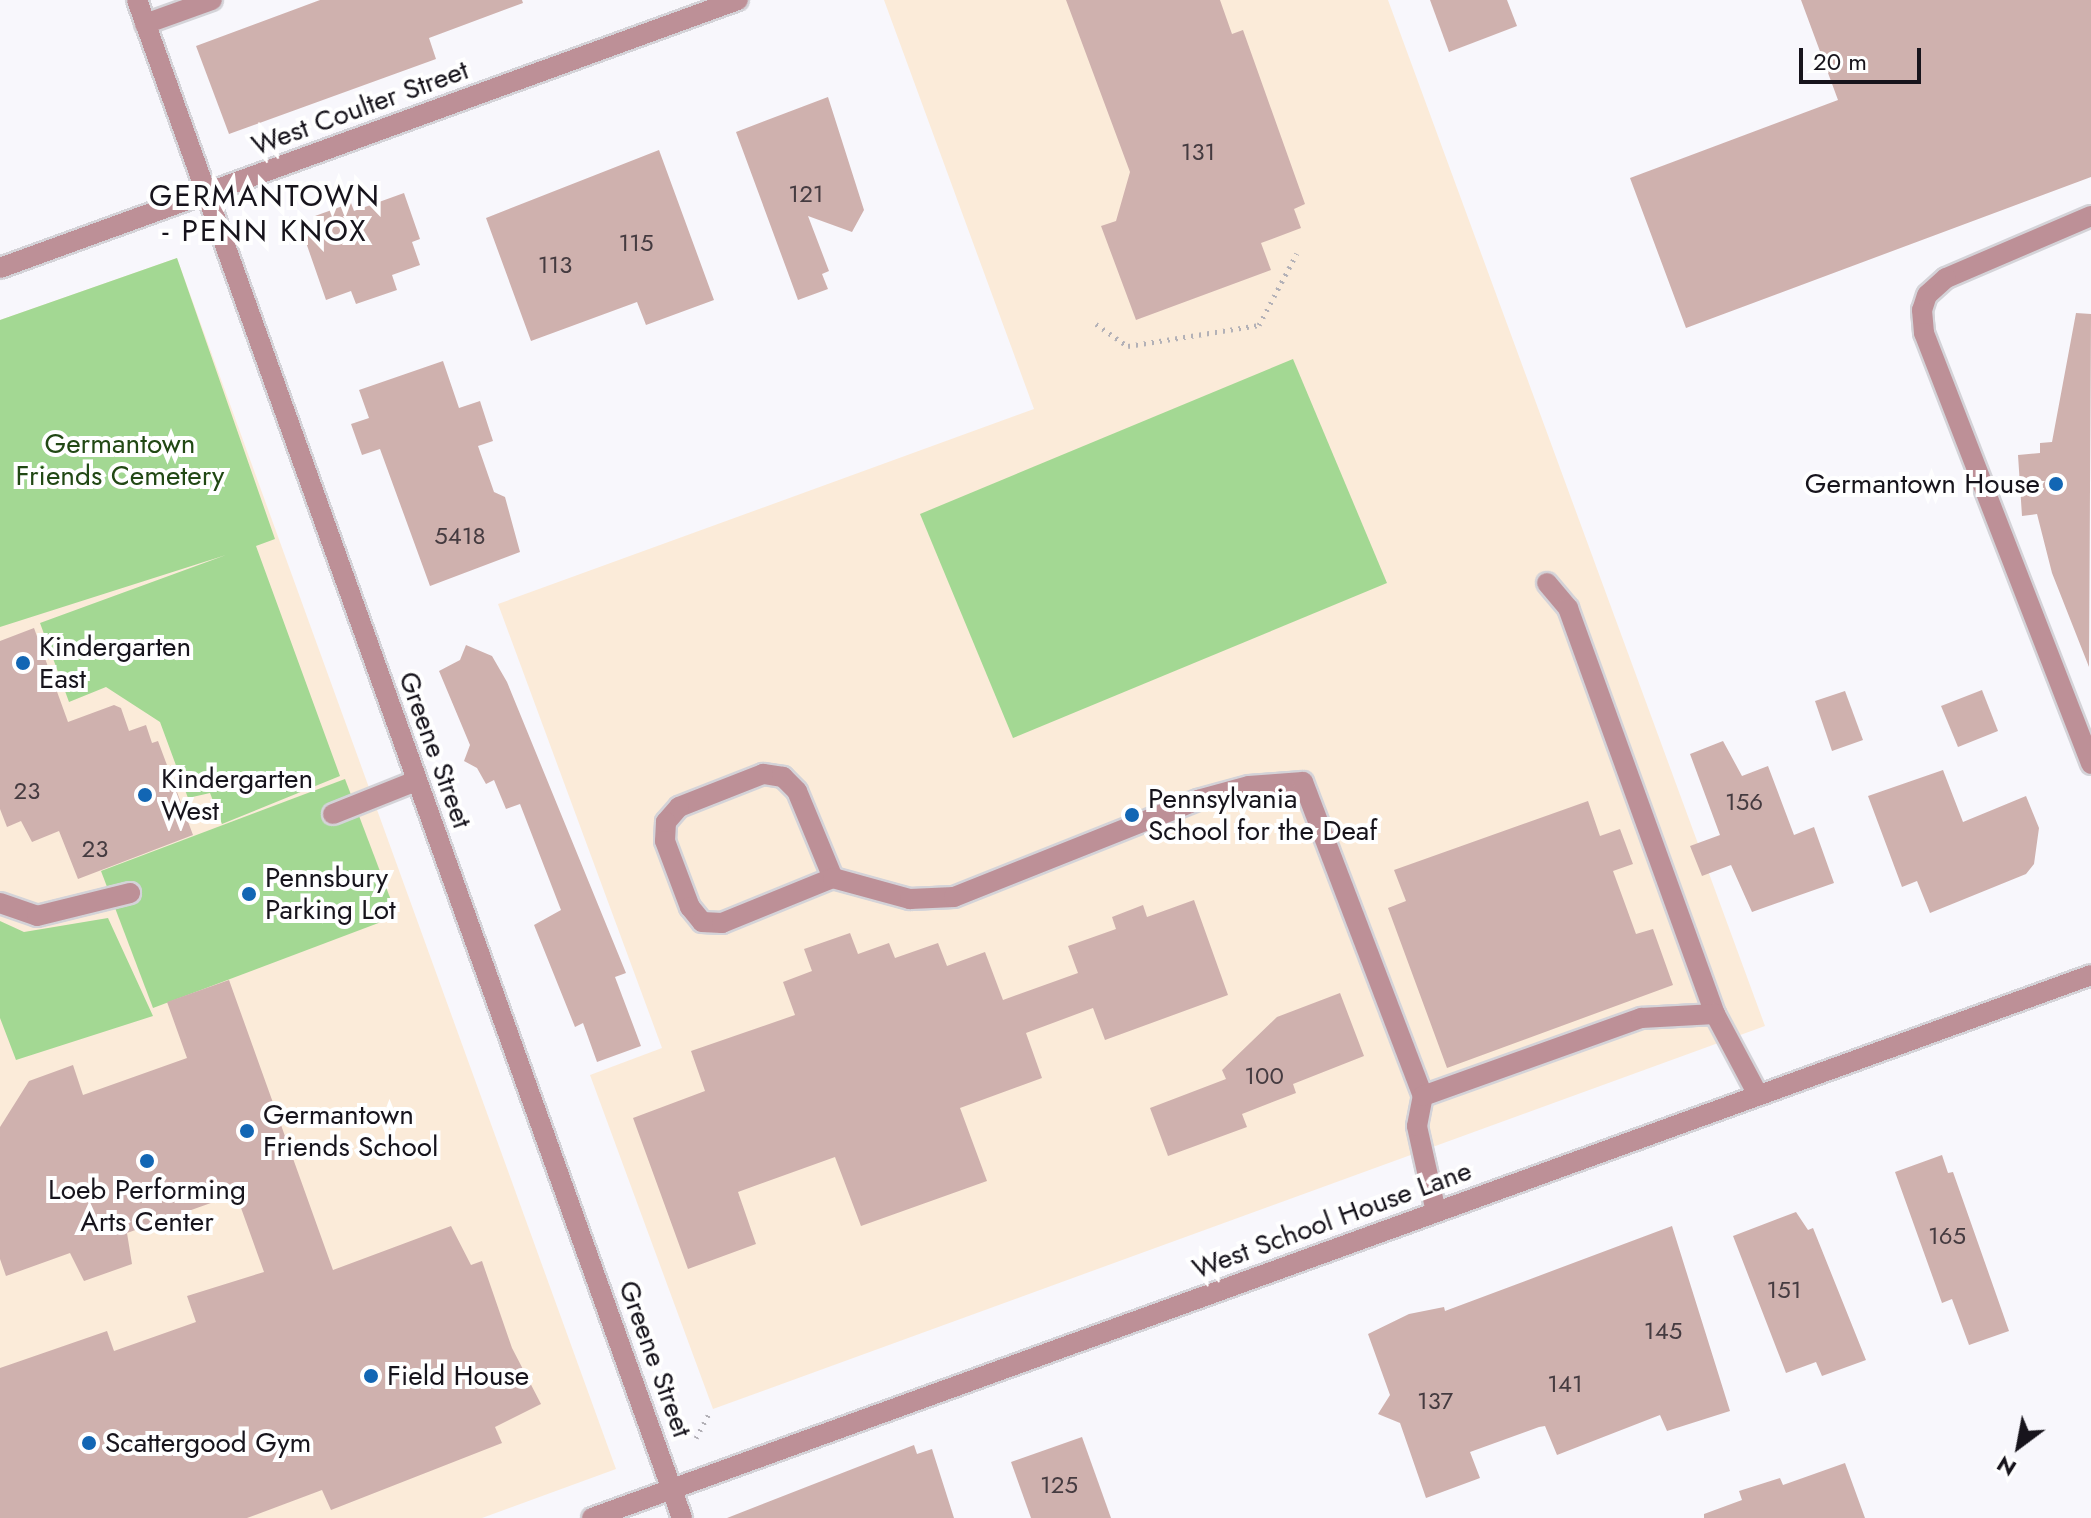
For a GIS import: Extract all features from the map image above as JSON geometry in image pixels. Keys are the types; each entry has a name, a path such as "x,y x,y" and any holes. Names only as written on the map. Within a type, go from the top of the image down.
{"street":[{"name":"Greene Street","path":"137,0 682,1518"},
{"path":"145,24 212,0"},
{"name":"West Coulter Street","path":"0,268 738,0"},
{"path":"2091,216 1953,274 1927,295 1922,310 1924,333 2091,764"},
{"path":"1547,583 1568,608 1715,1014 1758,1095"},
{"path":"833,878 797,791 783,777 763,774 679,807 666,822 665,841 690,907 702,922 722,923 833,878 910,899 954,897 1198,800 1249,786 1303,782 1423,1096 1417,1126 1436,1212"},
{"path":"333,814 416,781"},
{"path":"0,903 23,915 37,916 130,893"},
{"name":"West School House Lane","path":"592,1518 2091,975"},
{"path":"1423,1096 1641,1018 1715,1014"}],"path":[{"path":"1096,324 1128,346 1259,325 1297,253"},
{"path":"696,1438 710,1412"}],"shaded area":[{"name":"Pennsylvania School for the Deaf","path":"884,0 1388,0 1765,1026 713,1409 590,1075 662,1048 498,604 1034,409"},
{"name":"Germantown Friends School","path":"177,258 616,1469 482,1518 0,1518 0,320"}],"green space":[{"name":"Germantown Friends Cemetery","path":"177,258 275,539 256,546 340,776 222,824 210,793 188,798 160,722 106,687 69,702 40,623 226,555 0,627 0,320"},
{"path":"1293,359 1387,583 1013,738 920,514"},
{"name":"Pennsbury Parking Lot","path":"345,779 397,916 153,1008 101,871"},
{"path":"108,918 153,1016 16,1060 0,1018 0,921 24,932"}],"building":[{"path":"320,0 522,0 523,3 429,38 436,59 229,134 196,46"},
{"path":"1066,0 1220,0 1232,34 1243,30 1305,204 1294,209 1301,228 1261,243 1271,270 1136,320 1101,226 1116,221 1130,172"},
{"path":"1430,0 1507,0 1517,26 1449,52"},
{"path":"1801,0 2091,0 2091,177 1686,328 1630,178 1838,100"},
{"path":"828,97 864,210 852,232 808,216 829,271 822,274 828,289 798,300 736,132"},
{"path":"659,150 714,300 646,325 637,302 531,341 486,218"},
{"path":"404,193 420,239 412,242 420,265 392,275 397,290 356,304 351,291 326,300 302,231 318,225 315,216 351,203 354,211"},
{"name":"Germantown House","path":"2076,313 2091,314 2089,667 2052,573 2037,514 2022,516 2018,455 2040,453 2040,443 2052,442"},
{"path":"443,361 459,408 480,401 493,441 478,446 494,492 505,497 520,552 430,586 380,449 362,455 351,424 369,418 359,390"},
{"path":"34,628 68,722 114,705 121,708 129,731 146,725 152,743 158,741 193,835 78,879 59,831 32,842 21,821 7,827 0,809 0,641"},
{"path":"466,645 492,656 507,682 626,973 615,977 641,1046 597,1062 583,1023 575,1027 534,925 561,910 520,804 506,809 494,780 486,784 477,768 464,761 470,745 439,671 460,660"},
{"path":"1982,690 1998,731 1958,747 1941,706"},
{"path":"1845,691 1863,740 1832,751 1815,701"},
{"path":"1723,741 1742,776 1768,766 1794,835 1814,827 1834,883 1752,912 1731,865 1702,876 1690,846 1720,835 1690,754"},
{"path":"1943,770 1963,822 2026,796 2039,828 2034,864 2026,874 1930,913 1917,881 1902,887 1868,796"},
{"path":"1588,801 1600,836 1620,829 1633,864 1613,871 1636,934 1653,929 1673,985 1447,1068 1388,908 1406,901 1394,870"},
{"path":"1194,900 1228,995 1105,1040 1093,1008 1026,1033 1042,1078 960,1108 987,1181 861,1226 835,1157 738,1192 756,1244 688,1269 633,1118 705,1091 691,1051 795,1015 783,982 812,971 804,949 850,933 858,954 889,943 895,958 938,943 947,966 985,952 1003,1000 1078,973 1068,946 1116,929 1112,917 1143,905 1147,917"},
{"path":"229,980 333,1270 451,1226 471,1265 482,1261 512,1348 541,1404 495,1427 502,1443 331,1510 322,1490 247,1518 0,1518 0,1368 107,1331 114,1351 196,1322 187,1296 264,1272 236,1194 127,1233 132,1264 84,1281 70,1253 6,1276 0,1259 0,1127 29,1081 73,1065 83,1095 187,1058 167,1002"},
{"path":"1340,993 1364,1056 1293,1084 1296,1093 1242,1114 1247,1127 1168,1156 1150,1108 1226,1079 1222,1070 1277,1017"},
{"path":"1942,1155 1948,1173 1953,1172 2009,1331 1969,1345 1952,1299 1942,1303 1895,1172"},
{"path":"1796,1212 1808,1230 1813,1228 1866,1360 1822,1376 1816,1362 1786,1373 1733,1236"},
{"path":"1672,1226 1730,1411 1667,1431 1660,1415 1557,1455 1545,1426 1539,1427 1470,1452 1480,1478 1426,1498 1400,1423 1378,1414 1390,1395 1368,1334 1409,1314 1444,1307 1445,1311"},
{"path":"1082,1437 1111,1518 1031,1518 1011,1462"},
{"path":"914,1445 917,1454 932,1449 954,1518 727,1518"},
{"path":"1845,1463 1865,1518 1704,1518 1704,1514 1742,1500 1739,1491 1780,1478 1783,1485"}],"place":[{"name":"Germantown House","path":"2056,484"},
{"name":"Kindergarten East","path":"23,663"},
{"name":"Kindergarten West","path":"145,795"},
{"name":"Pennsylvania School for the Deaf","path":"1132,815"},
{"name":"Pennsbury Parking Lot","path":"249,894"},
{"name":"Germantown Friends School","path":"247,1131"},
{"name":"Loeb Performing Arts Center","path":"147,1161"},
{"name":"Field House","path":"371,1376"},
{"name":"Scattergood Gym","path":"89,1443"}],"district":[{"name":"GERMANTOWN - PENN KNOX","path":"265,213"}]}
